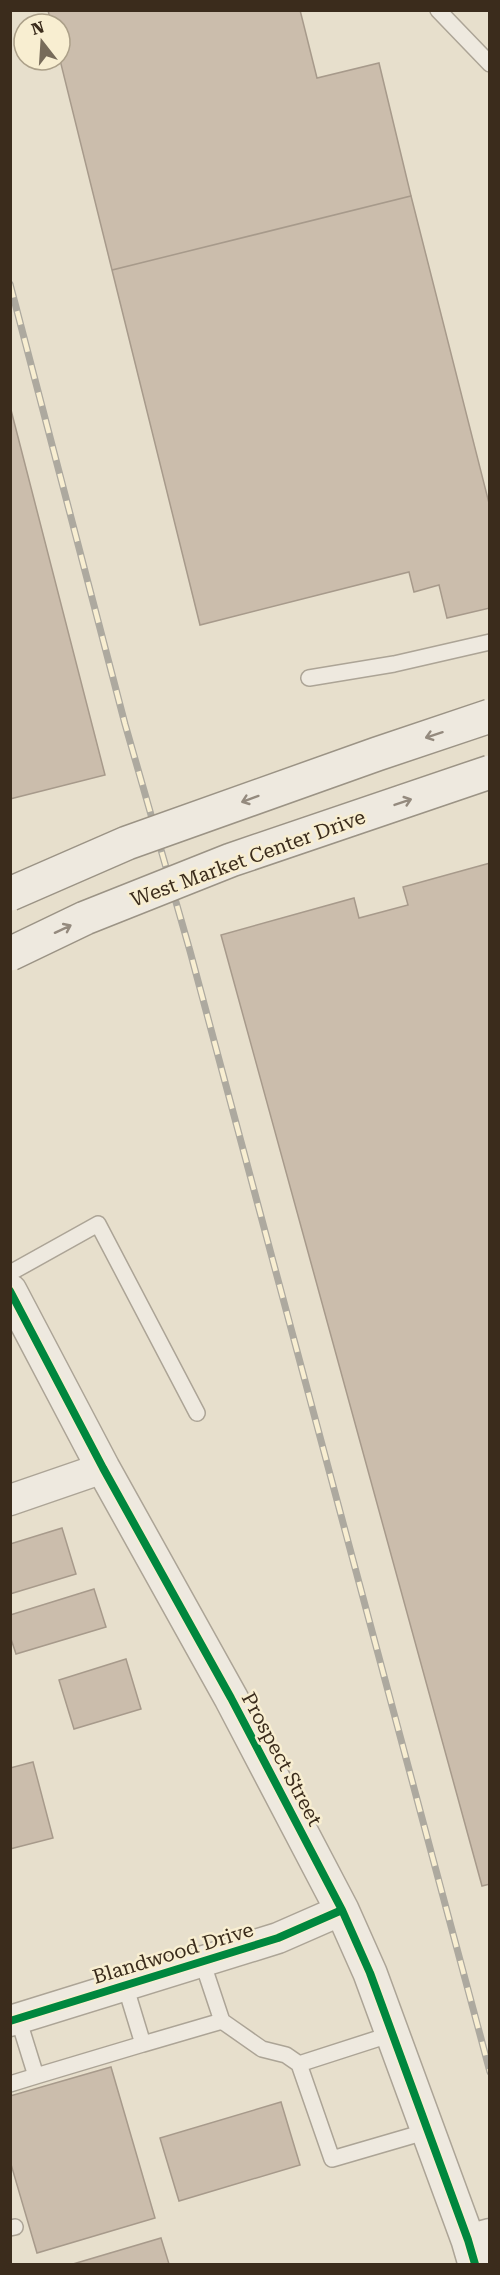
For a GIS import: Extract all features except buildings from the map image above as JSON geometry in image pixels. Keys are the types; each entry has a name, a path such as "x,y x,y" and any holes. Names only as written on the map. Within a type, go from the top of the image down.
{"street":[{"path":"10,894 127,843 489,716"},
{"name":"West Market Center Drive","path":"10,954 85,918 231,860 489,772"},
{"name":"Prospect Street","path":"10,1291 102,1468 231,1698 342,1910 370,1972 428,2132 478,2246"},
{"path":"10,1500 102,1468"},
{"name":"Blandwood Drive","path":"14,2020 278,1938 342,1910"}],"lane":[{"path":"438,10 489,64"},
{"path":"309,678 394,664 489,642"},
{"path":"10,1273 98,1224 197,1413"},
{"path":"202,1961 222,2021 262,2049 286,2055 299,2064 332,2159 428,2132"},
{"path":"125,1985 143,2044"},
{"path":"14,2020 36,2076"},
{"path":"10,2084 222,2021"},
{"path":"299,2064 392,2034"}],"railway":[{"path":"10,284 125,724 190,951 490,2072"}],"cycle path":[{"path":"10,1291 103,1468 231,1698 342,1910 370,1973 475,2264"},
{"path":"10,2021 278,1938 342,1910"}]}
